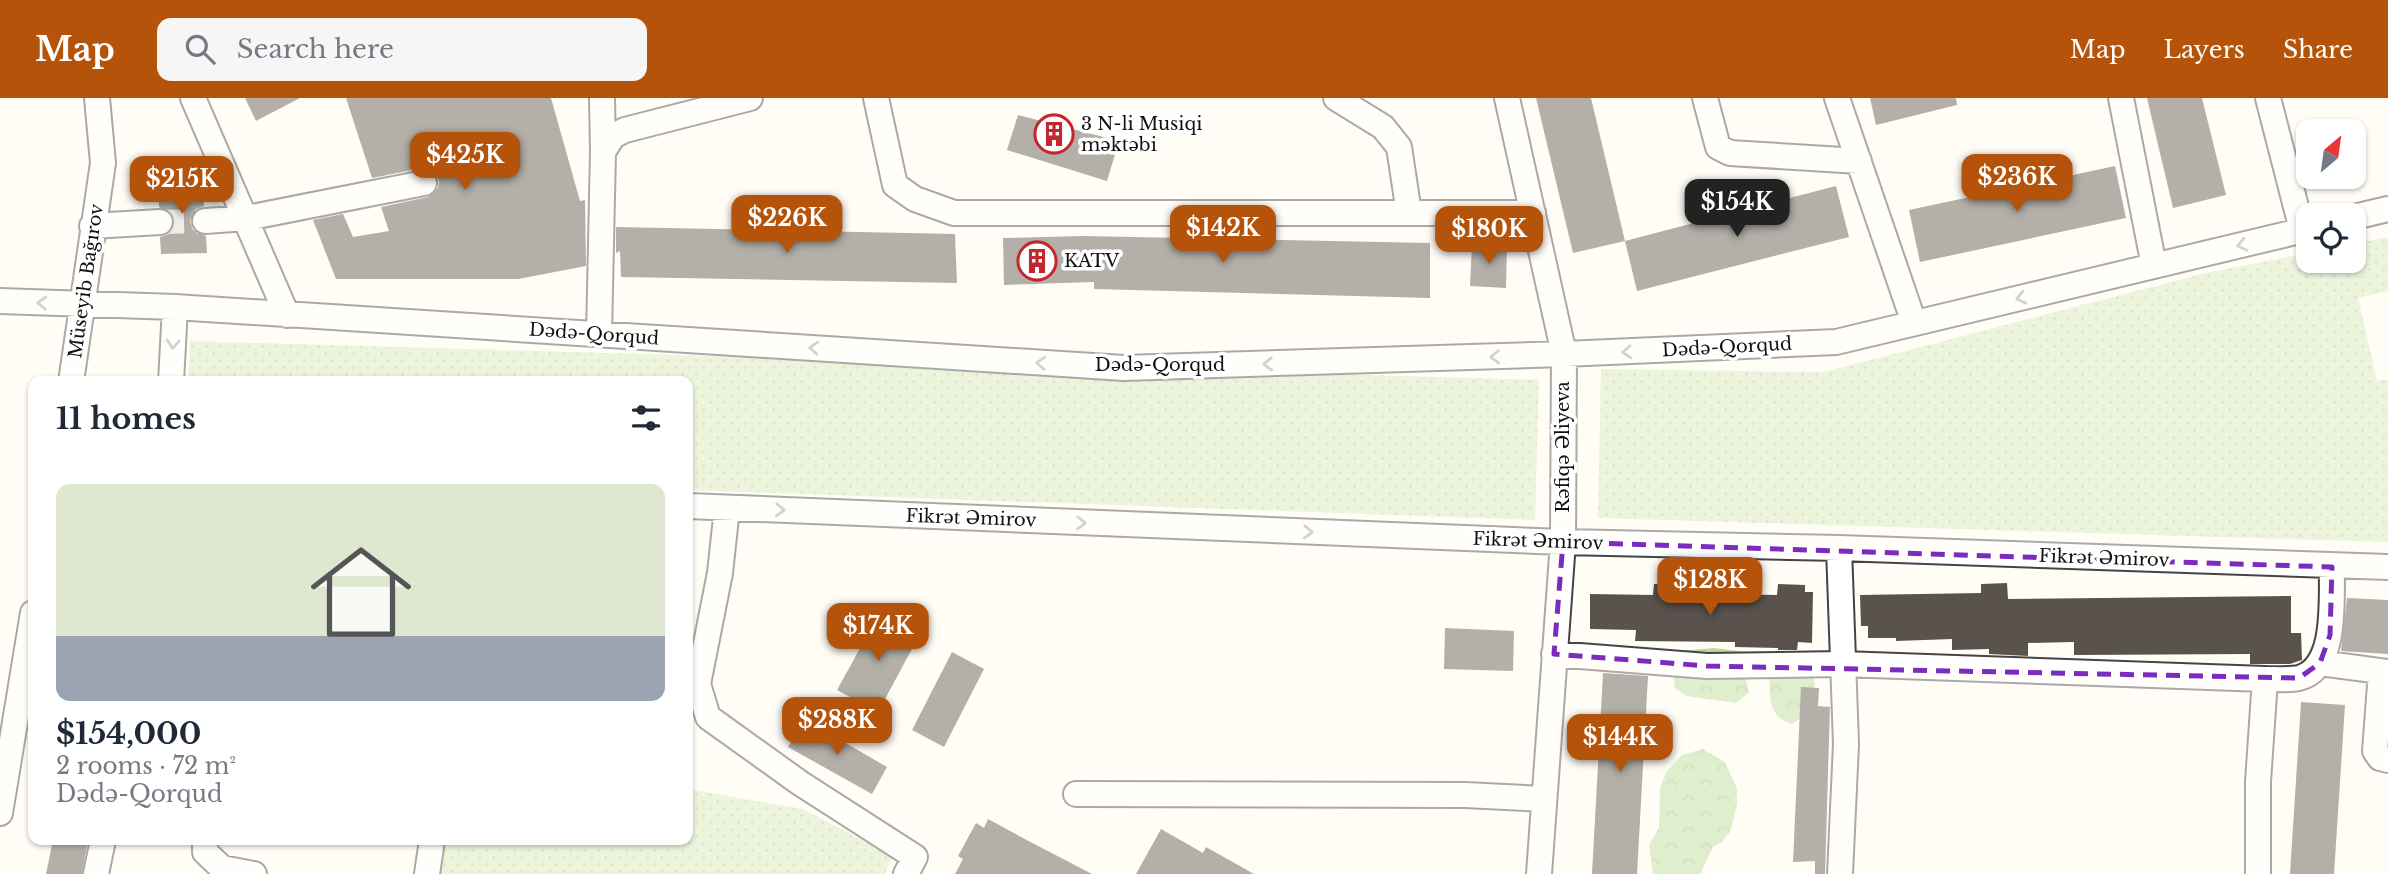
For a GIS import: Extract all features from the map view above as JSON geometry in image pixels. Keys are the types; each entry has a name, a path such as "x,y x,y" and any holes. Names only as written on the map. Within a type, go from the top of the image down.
{"street":[{"name":"Müseyib Bağırov","path":"72,376 103,163 97,98"},
{"path":"193,98 287,314"},
{"path":"599,334 602,98"},
{"path":"603,152 613,136 625,130 750,98"},
{"path":"876,98 895,185 915,199 954,213 1533,213"},
{"path":"1336,98 1383,127 1399,147 1409,213"},
{"name":"Rəfiqə Əliyeva","path":"1507,98 1564,355 1563,542 1539,874"},
{"path":"1705,98 1718,147 1730,153 1859,161"},
{"path":"1837,98 1914,323"},
{"path":"2121,98 2154,266"},
{"path":"2268,98 2297,203"},
{"path":"205,220 247,218 424,183"},
{"path":"2366,214 2388,209"},
{"path":"92,226 160,222"},
{"name":"Dədə-Qorqud","path":"0,302 175,307 1125,368 1564,355 1836,342 2296,232"},
{"path":"171,376 175,307"},
{"name":"Fikrət Əmirov","path":"693,506 1563,542 1839,548 2388,567"},
{"path":"727,508 720,573 693,684 708,717 800,783 915,857 906,874"},
{"path":"1839,548 1846,744 1840,874"},
{"path":"1553,654 1707,666 1842,664 2299,678 2313,672 2320,663 2330,635 2332,567"},
{"path":"0,813 28,643"},
{"path":"2320,663 2384,672 2375,751 2380,758 2388,760"},
{"path":"2258,874 2258,782 2265,679"},
{"path":"1076,794 1465,795 1544,799"},
{"path":"96,874 102,845"},
{"path":"205,845 205,852 222,868 254,874"},
{"path":"427,874 431,845"}],"highlighted area":[{"path":"1563,542 2332,567 2330,635 2320,663 2299,678 1707,666 1554,654"}],"green space":[{"path":"2388,237 2388,291 2358,298 2377,381 2388,379 2388,542 1598,518 1601,369 1824,372 2206,273 2296,255 2296,273 2366,273 2366,242"},
{"path":"190,341 1539,380 1535,520 693,490 693,376 188,376"},
{"path":"1714,648 1746,652 1743,669 1749,692 1736,703 1686,696 1675,688 1671,662 1680,651"},
{"path":"1810,670 1815,683 1803,717 1792,724 1784,721 1772,707 1769,679 1773,674"},
{"path":"1703,749 1725,762 1737,789 1737,804 1731,830 1722,842 1713,847 1700,874 1653,874 1649,845 1659,828 1660,788 1666,772 1682,755"},
{"path":"693,790 803,809 893,856 885,874 439,874 444,845 693,845"}],"building":[{"path":"245,98 300,98 256,121"},
{"path":"346,98 551,98 580,201 585,200 586,266 518,279 336,279 313,220 343,214 353,237 389,231 381,207 428,197 438,188 439,181 435,173 422,168 372,178"},
{"path":"1536,98 1591,98 1625,241 1573,253"},
{"path":"1870,98 1956,98 1957,105 1876,125"},
{"path":"2147,98 2202,98 2226,195 2173,208"},
{"name":"3 N-li Musiqi məktəbi","path":"1018,115 1119,141 1107,181 1007,150"},
{"path":"2115,166 2126,218 1920,262 1909,210"},
{"path":"202,178 204,206 196,209 190,221 193,230 206,236 207,253 161,254 160,237 169,234 175,222 172,213 159,207 158,183"},
{"path":"1836,186 1849,237 1637,291 1625,241"},
{"path":"616,227 955,234 957,283 621,277 620,251 616,253"},
{"path":"1084,236 1430,243 1430,298 1094,289 1094,282 1004,285 1003,238"},
{"path":"1472,243 1507,245 1506,288 1470,286"},
{"path":"2007,583 2008,599 2291,596 2291,633 2301,633 2302,660 2290,664 2250,664 2250,654 2074,655 2074,642 2028,643 2028,656 1989,654 1989,649 1952,650 1952,639 1896,641 1896,638 1868,638 1868,626 1861,626 1860,595 1981,593 1981,584"},
{"path":"1654,584 1673,584 1673,593 1777,595 1778,584 1805,585 1805,592 1813,592 1812,643 1798,642 1797,650 1778,650 1735,647 1735,642 1635,641 1636,630 1590,629 1590,594 1653,595"},
{"path":"2347,598 2388,600 2388,654 2341,651"},
{"path":"879,614 919,636 878,712 837,690"},
{"path":"1445,628 1514,631 1513,671 1444,669"},
{"path":"952,652 984,669 944,747 912,730"},
{"path":"1603,673 1648,676 1637,874 1592,874"},
{"path":"1801,687 1819,688 1818,706 1830,707 1825,874 1815,874 1815,861 1793,862"},
{"path":"2301,702 2345,705 2334,874 2290,874"},
{"path":"804,719 887,767 872,794 788,747"},
{"path":"988,819 1092,874 955,874 963,859 958,856 976,823 984,828"},
{"path":"1161,829 1203,853 1206,847 1254,874 1136,874"},
{"path":"52,845 87,845 82,874 46,874"}],"tunnel":[{"path":"160,222 205,221"}],"place":[{"name":"3 N-li Musiqi məktəbi","path":"1054,134"},
{"name":"KATV","path":"1037,261"}]}
